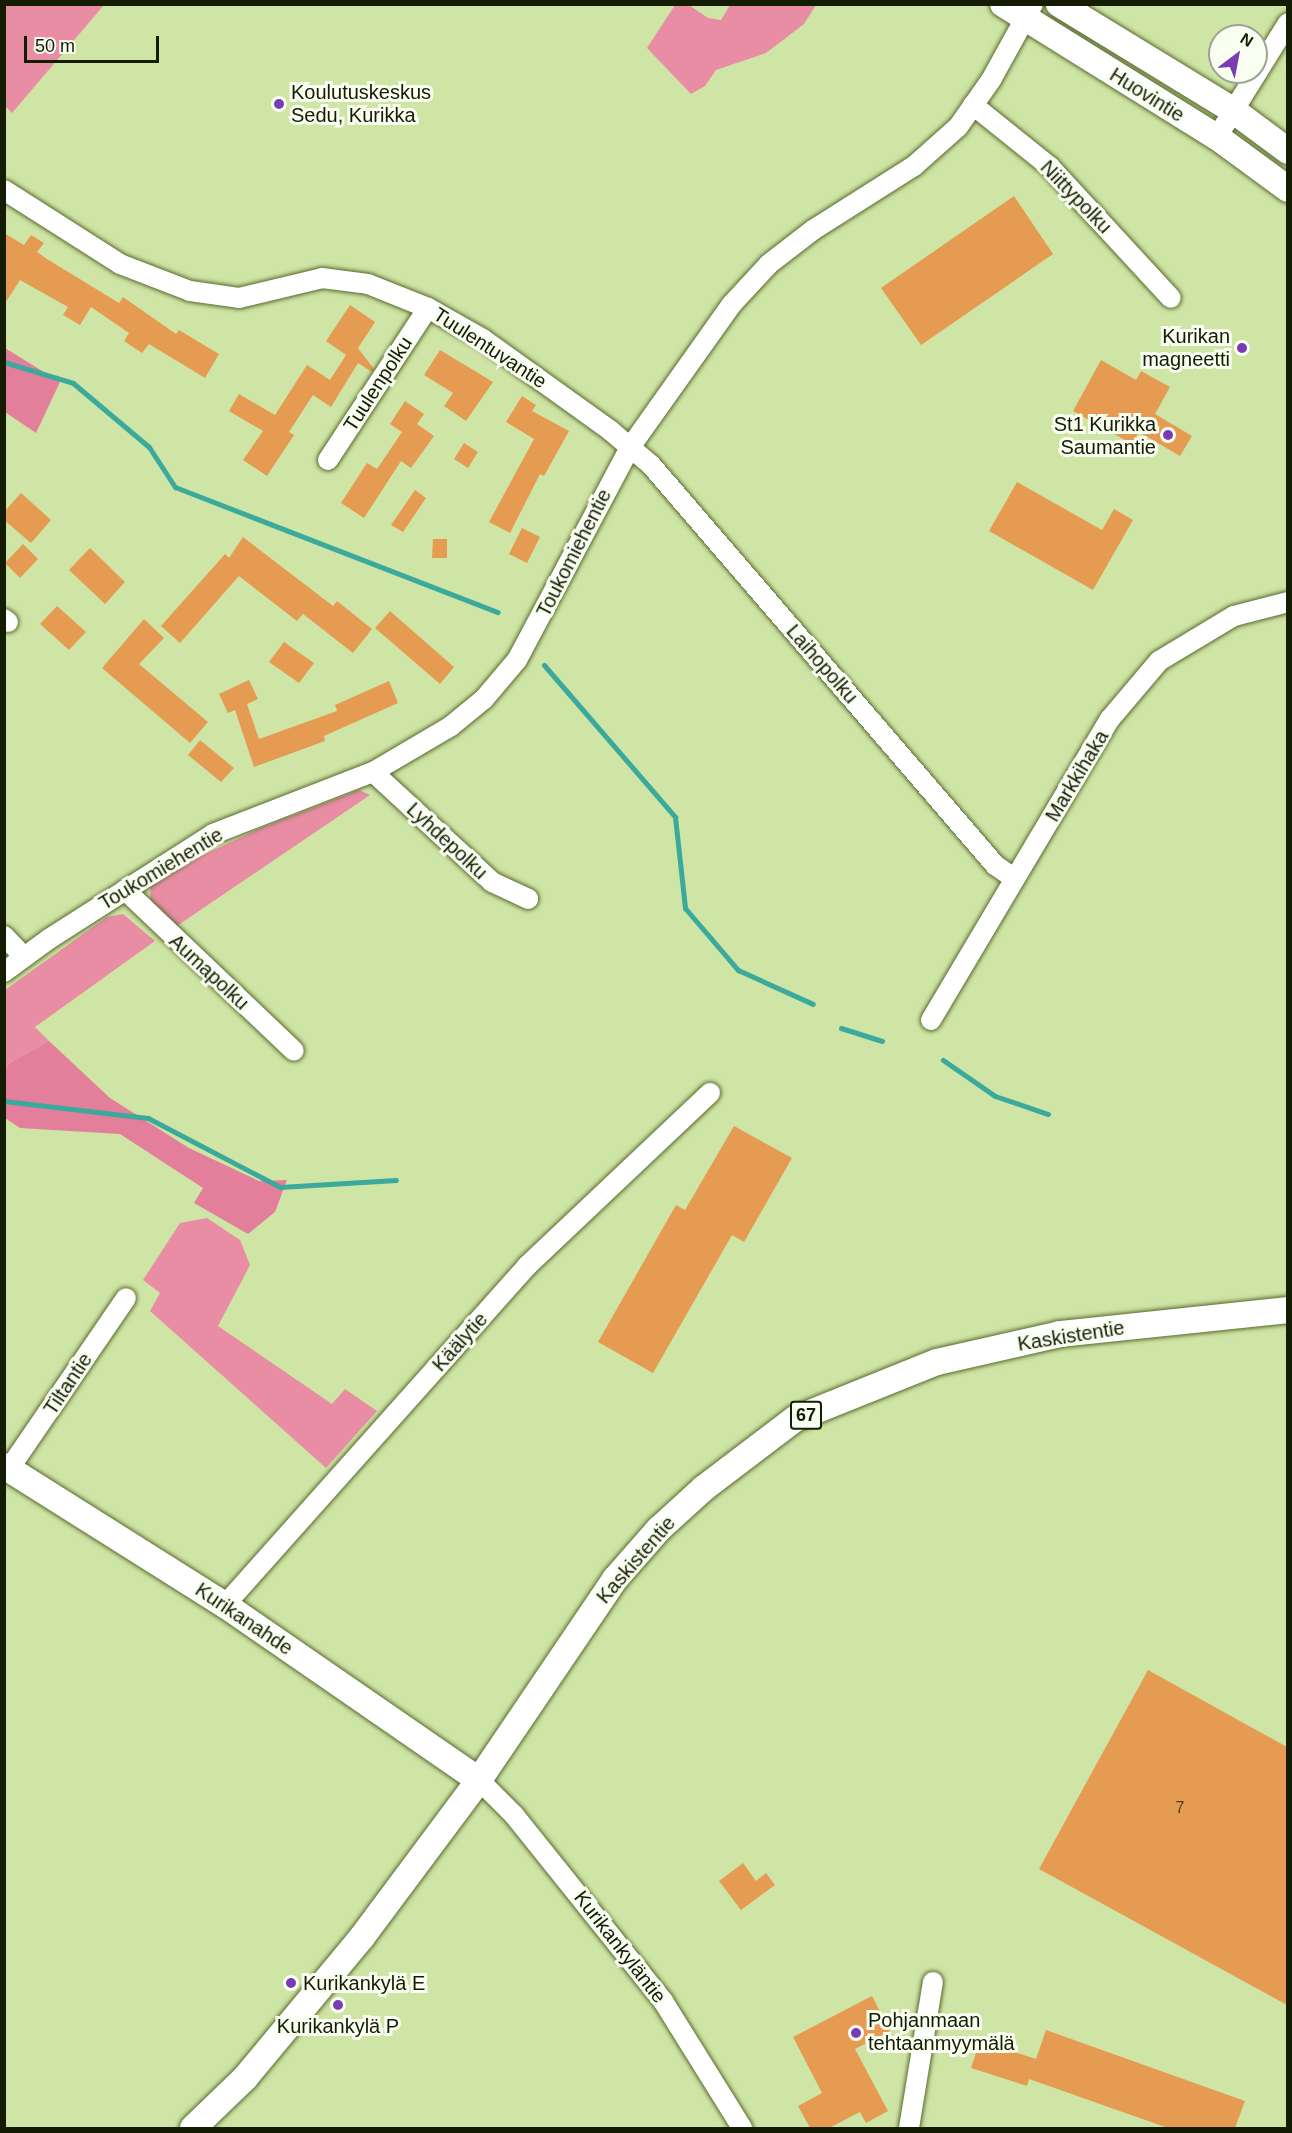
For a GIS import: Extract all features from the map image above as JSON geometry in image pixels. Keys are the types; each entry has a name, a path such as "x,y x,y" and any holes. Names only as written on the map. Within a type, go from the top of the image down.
{"main road":[{"name":"Huovintie","path":"1003,4 1029,11 1216,137 1287,189"},
{"name":"Huovintie","path":"1059,4 1234,111 1287,151"},
{"name":"Kaskistentie","path":"193,2128 245,2078 362,1937 479,1780 615,1578 659,1529 704,1488 795,1419 937,1362 1060,1334 1287,1310"},
{"name":"Kurikanahde","path":"7,1468 225,1605 479,1780"}],"street":[{"name":"Toukomiehentie","path":"4,972 23,956 213,834 373,772 451,726 484,699 517,660 631,446 732,304 769,264 813,230 914,166 958,127 1029,11"},
{"path":"1216,137 1287,23"},
{"name":"Niittypolku","path":"973,105 1050,167 1170,298"},
{"name":"Tuulentuvantie","path":"4,190 120,264 190,291 239,298 322,278 368,284 428,308 483,339 631,446"},
{"name":"Tuulenpolku","path":"328,460 428,308"},
{"name":"Laihopolku","path":"631,446 995,865 1015,879"},
{"name":"Markkihaka","path":"931,1020 1110,719 1159,661 1234,616 1287,602"},
{"name":"Lyhdepolku","path":"373,772 492,882 528,899"},
{"name":"Aumapolku","path":"125,890 294,1051"},
{"path":"4,936 23,956"},
{"name":"Käälytie","path":"225,1605 527,1266 710,1093"},
{"name":"Tiltantie","path":"7,1468 126,1298"},
{"name":"Kurikankyläntie","path":"479,1780 514,1815 663,2001 742,2128"},
{"path":"909,2128 933,1982"}],"shaded area":[{"path":"5,4 104,5 12,113 5,106"},
{"path":"675,5 689,5 708,18 721,20 730,5 816,5 804,24 766,53 716,70 705,86 691,94 647,48"},
{"path":"5,348 60,382 36,433 5,412"},
{"path":"359,790 370,795 174,928 151,903 150,887 188,862 259,829"},
{"path":"123,914 155,941 35,1027 49,1041 8,1064 5,1072 5,990 107,917"},
{"path":"49,1041 110,1098 189,1148 259,1181 287,1180 275,1212 248,1234 194,1203 203,1188 120,1134 20,1128 5,1118 5,1072 8,1064"},
{"path":"207,1218 240,1240 250,1265 218,1326 332,1404 345,1389 377,1411 326,1468 150,1311 160,1293 143,1280 180,1223"}],"building":[{"path":"1014,196 1053,254 921,345 881,288"},
{"path":"4,233 24,245 31,235 44,243 37,252 47,259 119,303 123,297 176,334 179,330 219,354 205,378 149,344 142,353 124,341 129,333 91,307 80,325 63,315 68,307 20,280 4,305"},
{"path":"350,305 375,322 358,348 374,369 372,372 358,363 331,407 313,395 289,432 294,435 267,476 243,460 263,431 229,411 239,394 275,415 307,365 330,380 346,355 326,341"},
{"path":"440,350 493,382 466,421 444,406 453,393 424,375"},
{"path":"1101,360 1136,380 1141,371 1170,387 1155,414 1192,436 1180,456 1139,432 1132,444 1073,411"},
{"path":"522,396 536,405 532,411 569,431 544,476 540,474 510,533 489,522 534,439 506,422"},
{"path":"405,401 424,414 417,424 434,436 411,468 401,461 364,518 341,503 367,463 377,469 402,432 390,424"},
{"path":"464,443 478,452 468,468 454,459"},
{"path":"1017,482 1102,530 1114,509 1133,520 1093,590 989,531"},
{"path":"415,490 426,498 403,532 391,525"},
{"path":"21,493 51,520 31,543 4,520 4,512"},
{"path":"522,528 540,537 527,563 509,554"},
{"path":"243,537 333,606 337,601 372,629 353,653 303,614 297,621 239,576 180,643 161,626 225,554 229,558"},
{"path":"433,539 447,539 447,558 432,558"},
{"path":"23,544 38,559 20,578 5,563"},
{"path":"90,548 125,582 105,604 69,570"},
{"path":"57,606 86,632 69,650 40,624"},
{"path":"390,611 454,667 440,684 375,628"},
{"path":"144,619 164,638 139,664 208,722 190,743 102,668"},
{"path":"284,642 314,663 299,683 269,662"},
{"path":"249,680 258,699 247,704 259,739 337,711 335,705 389,681 398,703 324,736 325,741 254,767 235,710 228,713 219,694"},
{"path":"200,740 234,768 221,782 188,755"},
{"path":"734,1126 792,1158 744,1242 732,1235 653,1373 598,1342 676,1205 685,1210"},
{"path":"1148,1670 1287,1747 1287,2005 1039,1869"},
{"path":"743,1863 756,1881 766,1873 775,1885 741,1910 719,1881"},
{"path":"872,1996 890,2031 855,2049 888,2111 866,2123 860,2112 829,2128 810,2128 798,2106 822,2093 793,2037"},
{"path":"1046,2030 1245,2101 1235,2128 1168,2128 1029,2079 1027,2086 971,2068 980,2041 1036,2059"}],"waterway":[{"path":"4,362 73,383 149,447 175,487 498,612"},
{"path":"544,665 675,817 685,908 738,970 813,1004"},
{"path":"841,1028 882,1041"},
{"path":"943,1060 995,1096 1048,1114"},
{"path":"4,1101 148,1118 280,1187 396,1180"}],"place":[{"name":"Koulutuskeskus Sedu, Kurikka","path":"279,104"},
{"name":"Kurikan magneetti","path":"1242,348"},
{"name":"St1 Kurikka Saumantie","path":"1168,435"},
{"name":"Kurikankylä E","path":"291,1983"},
{"name":"Kurikankylä P","path":"338,2005"},
{"name":"Pohjanmaan tehtaanmyymälä","path":"856,2033"}]}
